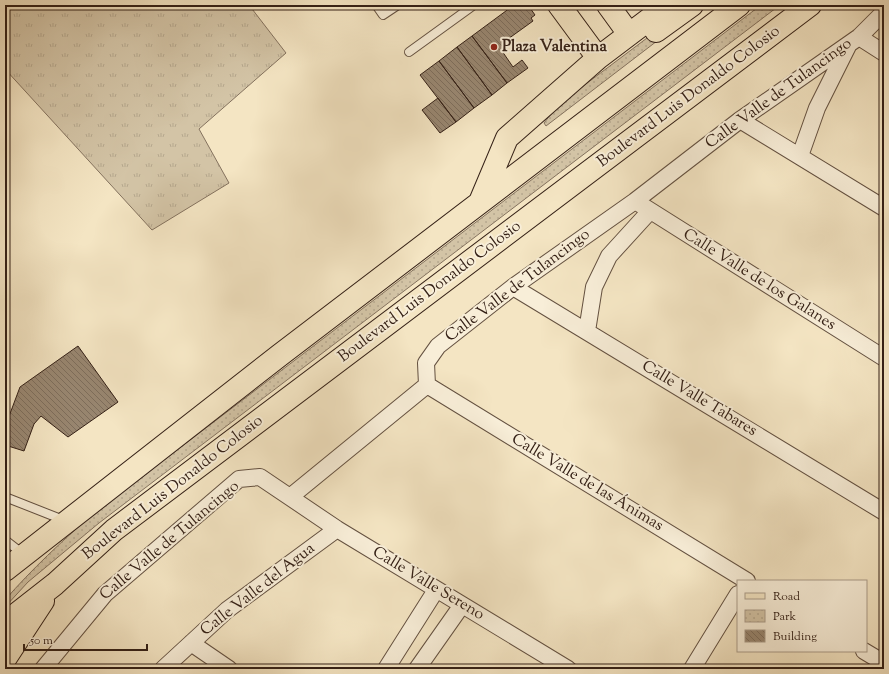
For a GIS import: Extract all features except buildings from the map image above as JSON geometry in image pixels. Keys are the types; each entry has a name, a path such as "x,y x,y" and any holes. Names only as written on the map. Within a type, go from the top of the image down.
{"main road":[{"path":"559,5 598,58"},
{"path":"608,5 629,34"},
{"path":"479,204 506,138 598,58 668,5"},
{"path":"629,34 653,34 692,5"},
{"path":"12,561 739,5"},
{"name":"Boulevard Luis Donaldo Colosio","path":"5,624 55,584 114,530 810,5"},
{"name":"Boulevard Luis Donaldo Colosio","path":"5,659 55,584"}],"street":[{"name":"Calle Valle de Tulancingo","path":"427,385 426,363 438,346 513,287 635,201 740,120 854,41 884,12"},
{"path":"800,156 817,108 854,41 884,53"},
{"path":"740,120 884,208"},
{"name":"Calle Valle de los Galanes","path":"635,201 884,358"},
{"path":"587,331 594,286 609,256 650,211"},
{"name":"Calle Valle Tabares","path":"513,287 884,512"},
{"path":"290,496 427,385"},
{"name":"Calle Valle de las Ánimas","path":"427,385 745,580"},
{"name":"Calle Valle de Tulancingo","path":"42,669 105,594 239,480 260,477 290,496"},
{"name":"Calle Valle Sereno","path":"290,496 337,529 568,669"},
{"name":"Calle Valle del Agua","path":"163,669 227,610 337,529"},
{"path":"386,669 436,590"},
{"path":"692,669 737,596"},
{"path":"417,669 462,605"},
{"path":"191,643 229,669"},
{"path":"866,652 884,663"}],"lane":[{"path":"376,5 383,15 398,5"},
{"path":"409,52 474,5"},
{"path":"5,498 66,521"},
{"path":"5,540 12,561"}],"green space":[{"path":"5,5 249,5 286,53 199,129 229,183 152,230 5,69"},
{"path":"699,5 704,5 546,126 544,123 558,105 647,38 664,32"},
{"path":"761,5 780,5 99,523 28,582 5,607 5,600 26,577 93,514"}],"place":[{"name":"Plaza Valentina","path":"494,47"}]}
